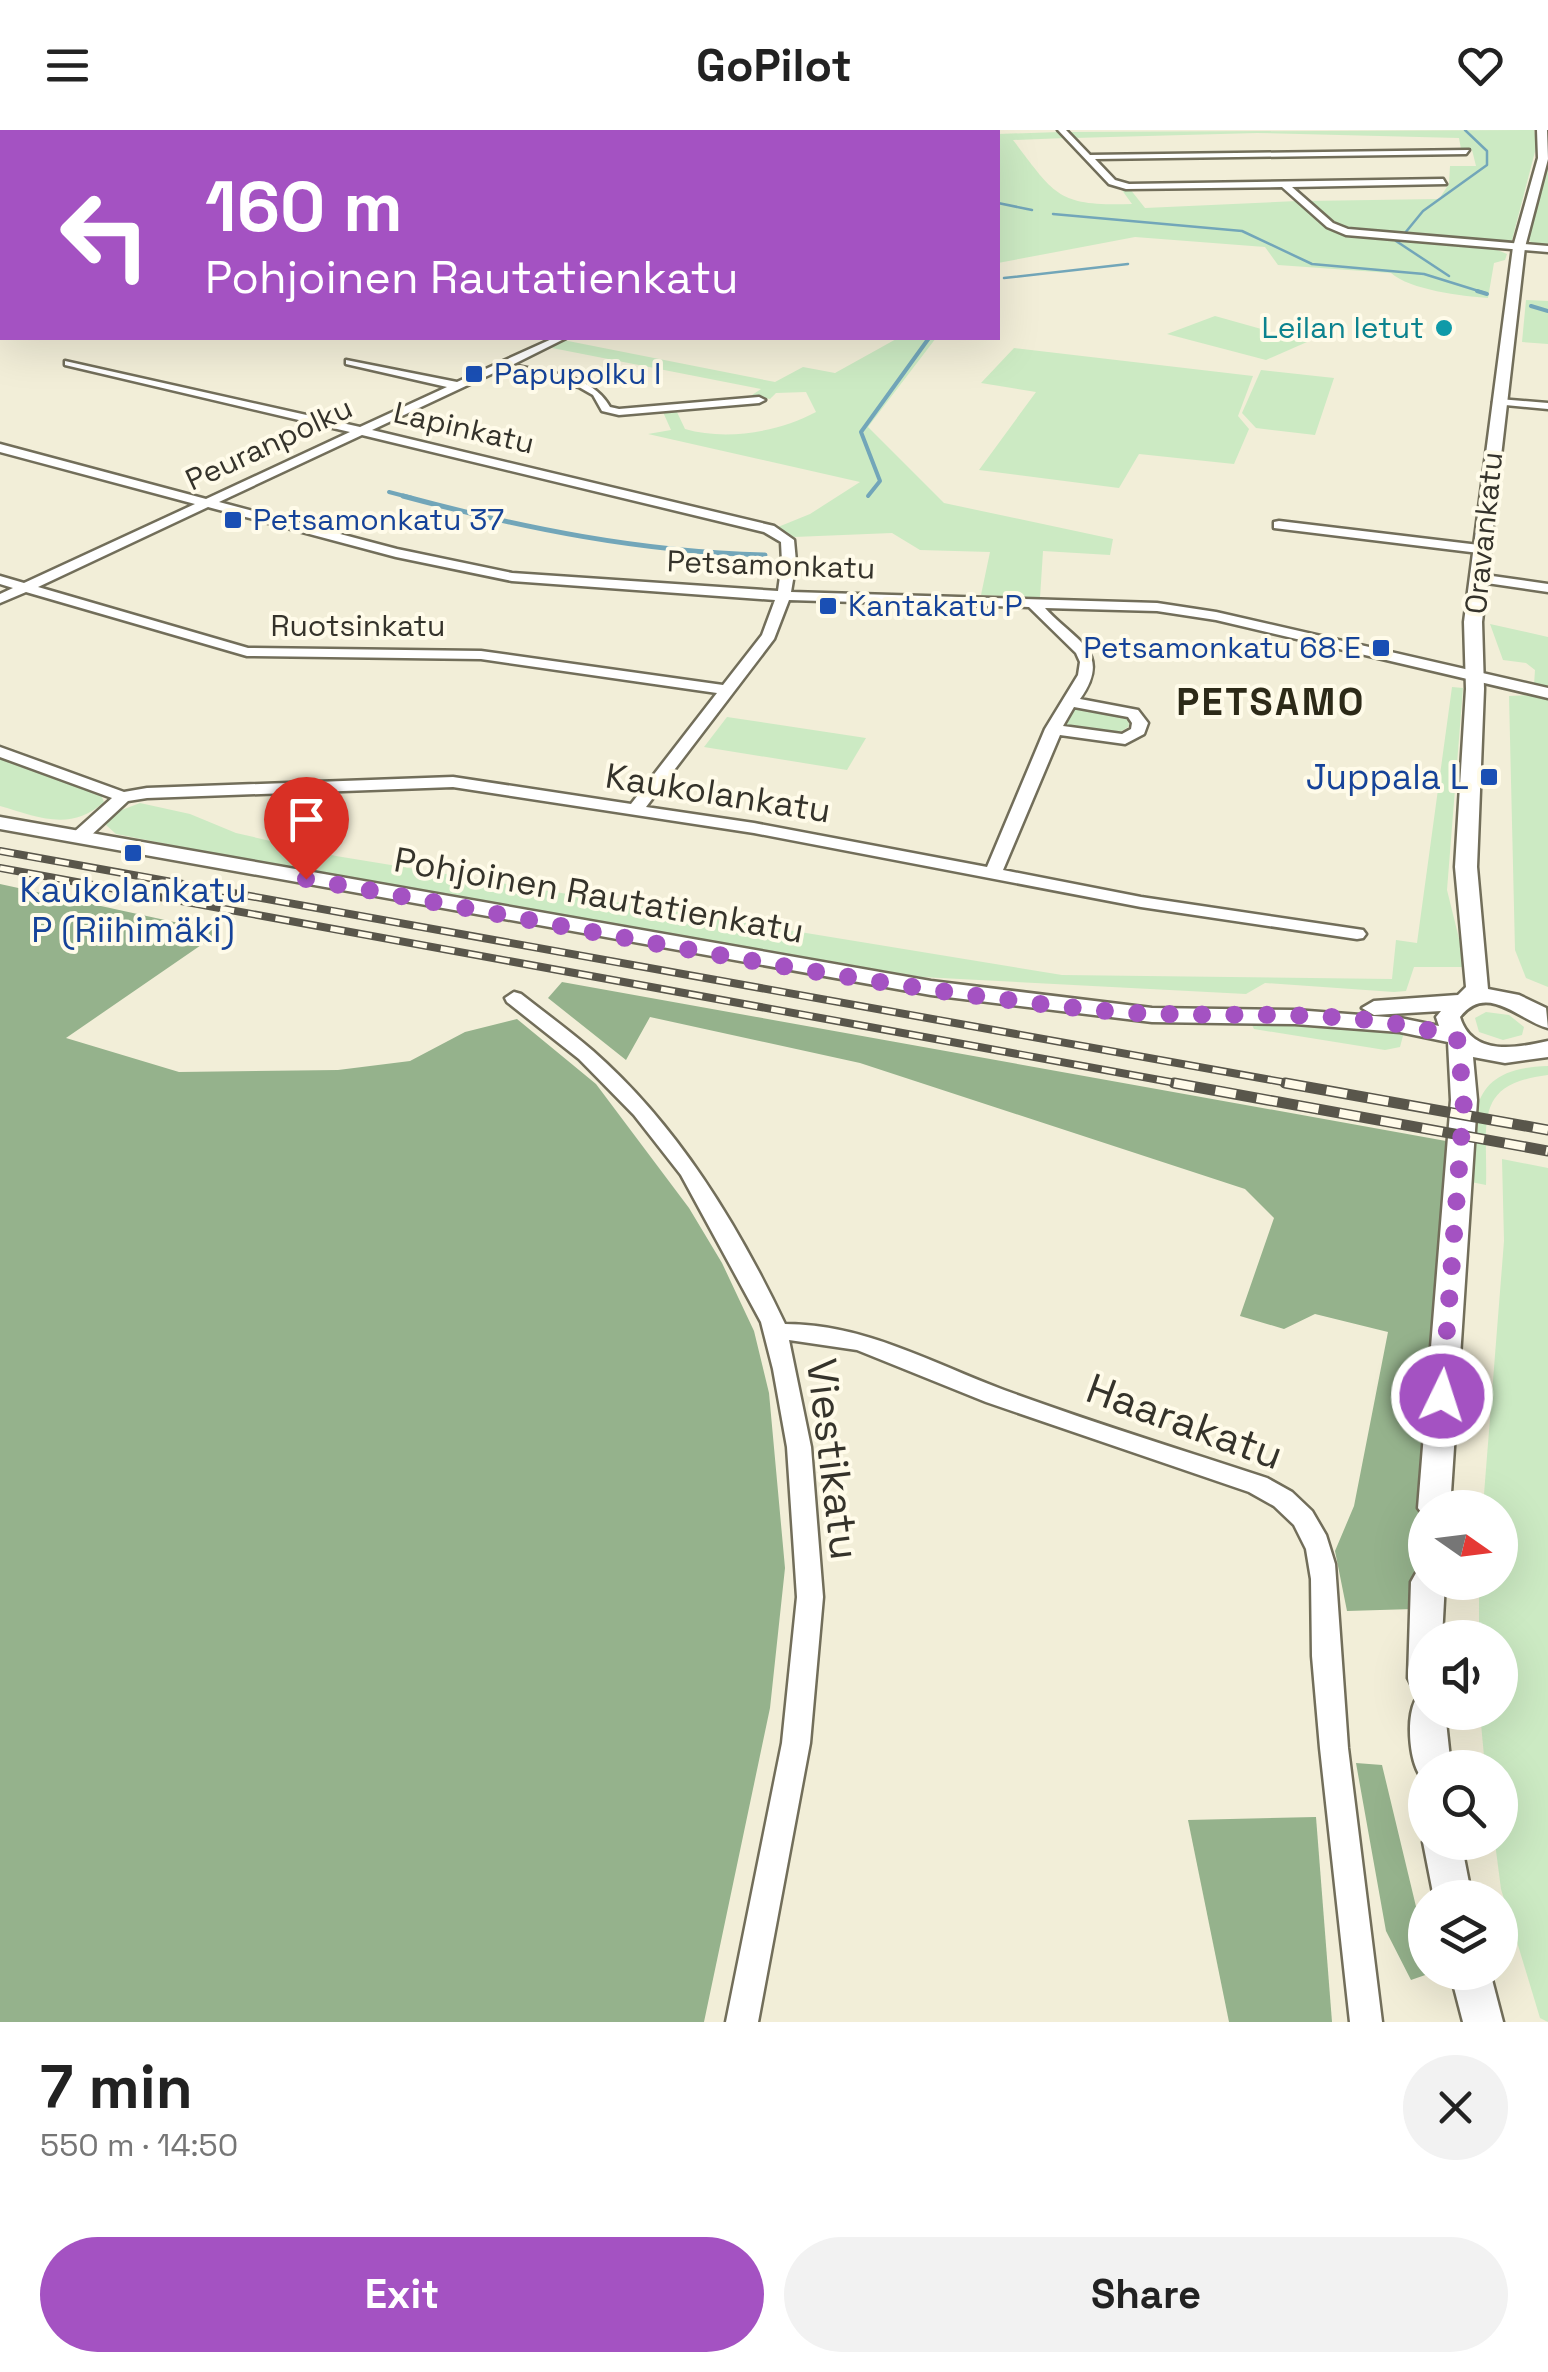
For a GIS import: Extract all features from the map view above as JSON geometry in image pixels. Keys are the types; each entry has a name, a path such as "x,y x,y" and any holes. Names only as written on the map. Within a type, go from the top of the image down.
{"street":[{"path":"1062,130 1112,182 1129,187 1444,182"},
{"name":"Oravankatu","path":"1458,1039 1448,1027 1448,1018 1478,987 1466,867 1479,550 1518,247 1546,148 1542,130"},
{"path":"1088,157 1466,152"},
{"path":"1282,183 1330,225 1346,232 1548,249"},
{"name":"Peuranpolku","path":"0,599 557,340"},
{"path":"350,362 460,386"},
{"name":"Lapinkatu","path":"69,363 365,430 769,529 788,540 792,554 782,595"},
{"path":"502,366 583,384 597,393 606,409 619,412 758,400"},
{"path":"1499,402 1548,406"},
{"name":"Petsamonkatu","path":"0,448 473,571 557,582 782,595 1184,610 1548,693"},
{"path":"1279,525 1479,550"},
{"path":"1478,578 1548,588"},
{"name":"Ruotsinkatu","path":"0,580 244,652 481,655 725,690"},
{"path":"635,810 769,636 777,622 782,595"},
{"path":"994,872 1054,729 1085,678 1088,658 1033,603"},
{"path":"1054,729 1107,738 1125,738 1138,732 1140,723 1132,712 1072,702"},
{"path":"0,752 122,797 79,837"},
{"name":"Kaukolankatu","path":"122,797 174,790 432,781 635,810 994,872 1141,902 1357,934"},
{"name":"Pohjoinen Rautatienkatu","path":"0,824 842,974 1152,1015 1295,1017 1400,1025 1458,1039 1485,1052 1535,1054"},
{"name":"Oravankatu","path":"1475,939 1499,977 1524,1005"},
{"name":"Pohjoinen Rautatienkatu","path":"1010,998 1367,1008 1496,997 1524,1005"},
{"name":"Viestikatu","path":"514,998 586,1055 641,1111 690,1172 776,1332 799,1447 810,1596 796,1743 742,2022"},
{"path":"1524,1005 1548,1021"},
{"path":"1435,1490 1464,1100 1458,1039"},
{"path":"1464,1100 1488,1067 1535,1054"},
{"name":"Haarakatu","path":"776,1332 832,1334 902,1355 992,1394 1258,1485 1282,1496 1300,1513 1323,1562 1326,1653 1366,2022"},
{"path":"1475,1990 1483,2022"}],"green space":[{"path":"1534,130 1537,144 1512,240 1498,243 1343,229 1305,201 1439,199 1449,184 1450,166 1476,166 1472,150 1461,149 1459,138 1257,133 1074,138 1068,132"},
{"path":"1060,132 1066,138 1013,140 1060,194 1088,203 1132,204 1119,186 1130,189 1145,208 1297,201 1326,227 1343,233 1488,246 1507,254 1505,260 1494,263 1488,298 1423,288 1391,273 1278,265 1265,247 1135,237 1000,263 1000,134"},
{"path":"1548,159 1548,247 1532,244 1528,238"},
{"path":"1526,300 1548,301 1548,344 1522,342"},
{"path":"1215,316 1307,342 1266,360 1167,334"},
{"path":"563,340 775,382 803,367 835,373 894,340 934,340 868,427 944,503 1113,539 1110,555 1043,551 1040,598 981,595 990,552 920,550 892,533 794,537 778,527 810,514 860,482 648,434 671,430 663,412 676,410 685,429 701,433 769,429 816,412 806,392 776,393 770,399 752,395 761,389 547,347"},
{"path":"1014,348 1253,376 1238,416 1249,429 1234,464 1139,454 1119,488 979,470 1036,392 981,383"},
{"path":"1261,370 1334,378 1315,435 1256,428 1242,413"},
{"path":"1490,624 1548,637 1548,688 1534,685 1535,670 1526,663 1503,660"},
{"path":"1452,687 1463,688 1447,890 1466,967 1414,967 1406,991 1265,983 1246,994 921,977 248,860 116,834 106,825 114,813 140,803 190,814 236,833 336,856 1062,975 1392,979 1396,940 1417,943"},
{"path":"1509,696 1548,697 1548,987 1526,978 1515,950"},
{"path":"1083,707 1128,715 1129,726 1105,734 1061,723 1071,709"},
{"path":"727,717 866,738 847,770 704,747"},
{"path":"0,755 99,790 104,802 79,817 67,819 0,806"},
{"path":"0,884 220,932 66,1038 179,1072 338,1070 410,1061 465,1032 517,1019 596,1084 689,1208 722,1263 754,1331 769,1393 785,1568 770,1708 704,2022 0,2022"},
{"path":"562,982 1446,1141 1421,1490 1408,1490 1408,1600 1414,1600 1413,1609 1347,1611 1335,1551 1354,1506 1388,1332 1315,1314 1284,1329 1240,1316 1274,1218 1245,1189 860,1063 650,1017 626,1060 548,998"},
{"path":"1486,1012 1509,1015 1524,1027 1522,1035 1503,1040 1479,1032 1475,1018"},
{"path":"1306,1023 1404,1032 1400,1047 1385,1050 1254,1029 1252,1025"},
{"path":"1548,1066 1548,1075 1507,1087 1496,1097 1486,1125 1486,1185 1471,1182 1475,1117 1488,1086 1521,1069"},
{"path":"1502,1159 1548,1168 1548,2022 1540,2018 1518,1945 1518,1880 1500,1880 1497,1860 1518,1860 1518,1750 1483,1750 1482,1730 1518,1730 1518,1620 1479,1620 1479,1600 1518,1600 1518,1490 1484,1490 1504,1241"},
{"path":"1356,1763 1382,1765 1410,1880 1408,1974 1386,1931"},
{"path":"1316,1817 1332,2022 1229,2022 1188,1820"}],"waterway":[{"path":"1405,233 1423,211 1487,165 1487,151 1465,130"},
{"path":"1000,203 1032,210"},
{"path":"1053,214 1242,231 1312,264 1424,274 1485,293"},
{"path":"1396,241 1449,276"},
{"path":"1004,278 1128,264"},
{"path":"1477,291 1487,294"},
{"path":"1531,306 1548,311"},
{"path":"868,496 880,481 861,432 928,340"},
{"path":"389,492 412,498"},
{"path":"403,496 582,536 673,549 765,555"}],"railway":[{"path":"0,851 1299,1085"},
{"path":"0,868 1187,1085"},
{"path":"1174,1083 1548,1151"},
{"path":"1285,1083 1548,1130"}],"place":[{"name":"Leilan letut","path":"1444,328"},
{"name":"Papupolku I","path":"474,374"},
{"name":"Petsamonkatu 37","path":"233,520"},
{"name":"Kantakatu P","path":"828,606"},
{"name":"Petsamonkatu 68 E","path":"1381,648"},
{"name":"Juppala L","path":"1489,777"},
{"name":"Kaukolankatu P (Riihimäki)","path":"133,853"}],"district":[{"name":"PETSAMO","path":"1271,702"}],"route":[{"path":"306,879 931,988 1152,1015 1295,1017 1400,1025 1457,1038 1464,1100 1442,1396"}]}
